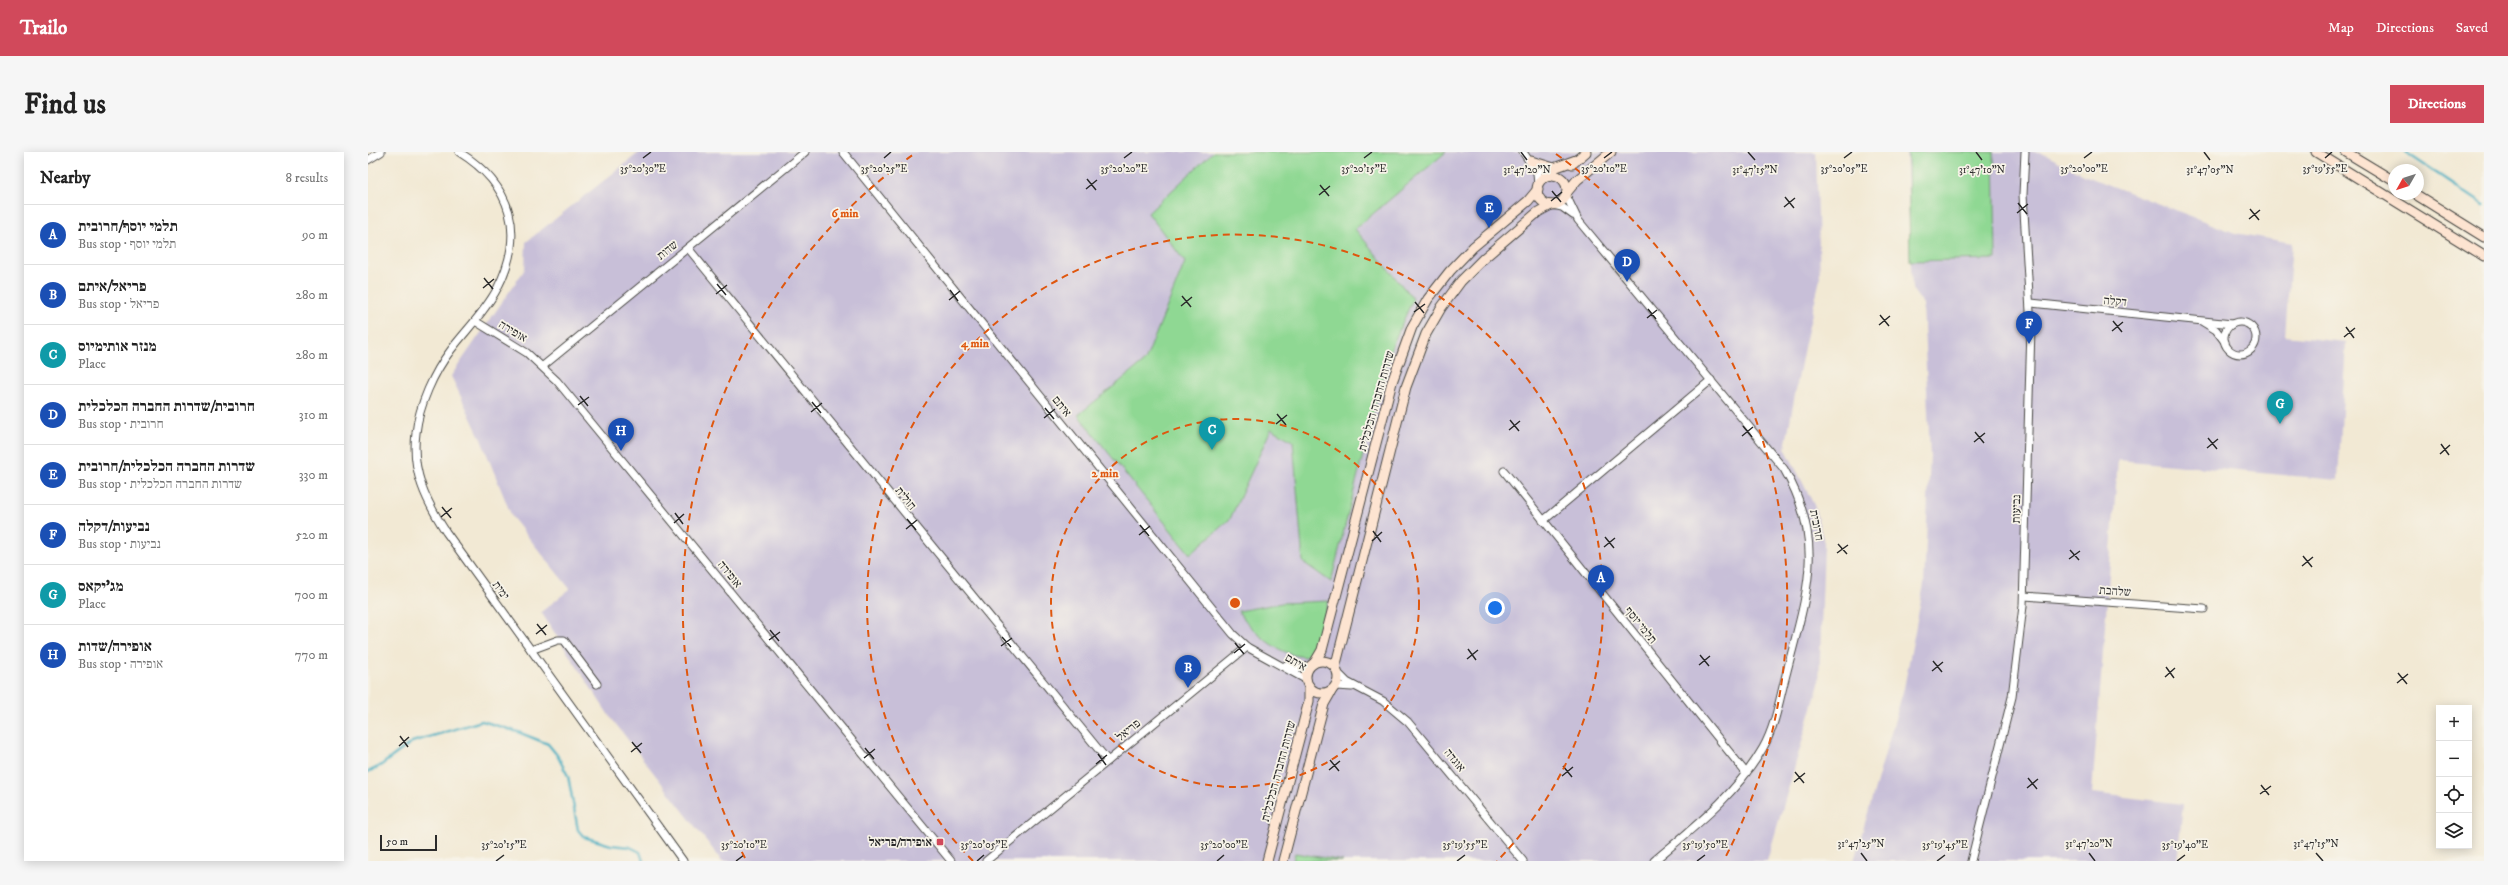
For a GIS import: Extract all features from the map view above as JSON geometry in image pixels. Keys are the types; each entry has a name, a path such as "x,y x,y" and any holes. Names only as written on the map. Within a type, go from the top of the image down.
{"main road":[{"path":"1552,205 1540,198 1538,187 1543,179 1552,176 1586,152"},
{"path":"1283,861 1324,704 1334,688 1337,670 1406,387 1426,334 1441,308 1472,270 1533,217 1552,205 1561,202 1566,193 1577,180 1611,152"},
{"path":"2316,152 2484,256"},
{"path":"2346,152 2388,177"},
{"path":"1531,161 1554,168 1576,160"},
{"path":"1552,176 1565,183 1566,193"},
{"name":"שדרות החברה הכלכלית","path":"1313,664 1322,650 1392,382 1412,328 1428,299 1453,267 1473,247 1528,201 1538,187"},
{"path":"2424,200 2484,237"},
{"path":"1334,688 1317,692 1308,683 1308,670 1313,664 1328,662 1337,670"},
{"name":"שדרות החברה הכלכלית","path":"1267,861 1309,701 1308,683"}],"street":[{"path":"368,160 381,152"},
{"name":"ימית","path":"459,152 482,168 494,180 503,195 510,215 511,238 509,260 496,290 475,321 450,351 424,402 416,433 417,471 422,492 431,509 683,861"},
{"name":"שדות","path":"543,366 805,152"},
{"name":"איתם","path":"843,152 1234,634 1247,647 1308,683"},
{"name":"נביעות","path":"1971,861 2012,697 2024,596 2031,304 2023,195 2025,152"},
{"path":"1523,153 1531,161 1552,176"},
{"path":"1523,153 1537,174 1538,187"},
{"name":"חרובית","path":"1566,193 1578,220"},
{"name":"חרובית","path":"1552,205 1562,207 1578,220 1784,469 1800,502 1809,537 1810,556 1806,596 1775,717 1763,748 1746,773 1711,813 1654,861"},
{"name":"חולית","path":"688,248 1108,761"},
{"name":"דקלה","path":"2031,304 2232,324"},
{"name":"דקלה","path":"2198,320 2216,330 2225,342"},
{"name":"אופירה","path":"475,321 527,353 543,366 951,861"},
{"path":"2242,322 2251,327 2255,336 2253,346 2240,353 2230,350 2225,342 2225,332 2232,324 2242,322"},
{"path":"1543,521 1711,380"},
{"name":"תלמי יוסף","path":"1504,471 1746,773"},
{"name":"שלהבת","path":"2024,596 2204,608"},
{"path":"531,650 558,640 564,640 597,684"},
{"name":"פריאל","path":"986,861 1247,647"},
{"name":"איתם","path":"1274,662 1298,668 1313,664"},
{"name":"אוגדה","path":"1337,670 1358,688 1383,701 1408,722 1523,861"},
{"name":"אוגדה","path":"1334,688 1358,688"},
{"name":"ימית","path":"677,851 687,861"}],"shaded area":[{"path":"640,152 1816,152 1820,279 1804,347 1785,448 1814,505 1824,543 1819,684 1767,861 722,861 608,714 541,612 570,589 512,517 480,437 451,376 525,269 526,242"},
{"path":"1906,152 2040,152 2086,176 2235,233 2292,243 2285,336 2346,342 2338,480 2118,460 2092,793 2183,804 2177,861 1854,861 1904,688 1924,584 1930,455 1923,304 1912,289"}],"green space":[{"path":"1213,152 1446,152 1355,229 1413,299 1388,355 1331,582 1303,562 1293,441 1271,429 1230,519 1190,554 1078,415 1145,361 1185,262 1148,213"},
{"path":"1908,152 1994,152 1996,259 1910,261"},
{"path":"1329,601 1314,650 1305,657 1285,652 1275,647 1251,627 1238,611 1282,603"},
{"path":"1295,853 1343,861 1293,861"}],"waterway":[{"path":"2405,152 2484,205"},
{"path":"368,772 380,766 412,742 482,721 518,732 548,744 557,755 568,776 578,830 584,837 611,845 630,847 640,852 643,861"}],"place":[{"name":"שדרות החברה הכלכלית/חרובית","path":"1489,228"},
{"name":"חרובית/שדרות החברה הכלכלית","path":"1627,282"},
{"name":"נביעות/דקלה","path":"2029,344"},
{"name":"מג'יקאס","path":"2280,424"},
{"name":"מנזר אותימיוס","path":"1212,450"},
{"name":"אופירה/שדות","path":"621,451"},
{"name":"תלמי יוסף/חרובית","path":"1601,598"},
{"name":"פריאל/איתם","path":"1188,688"},
{"name":"אופירה/פריאל","path":"940,842"}]}
